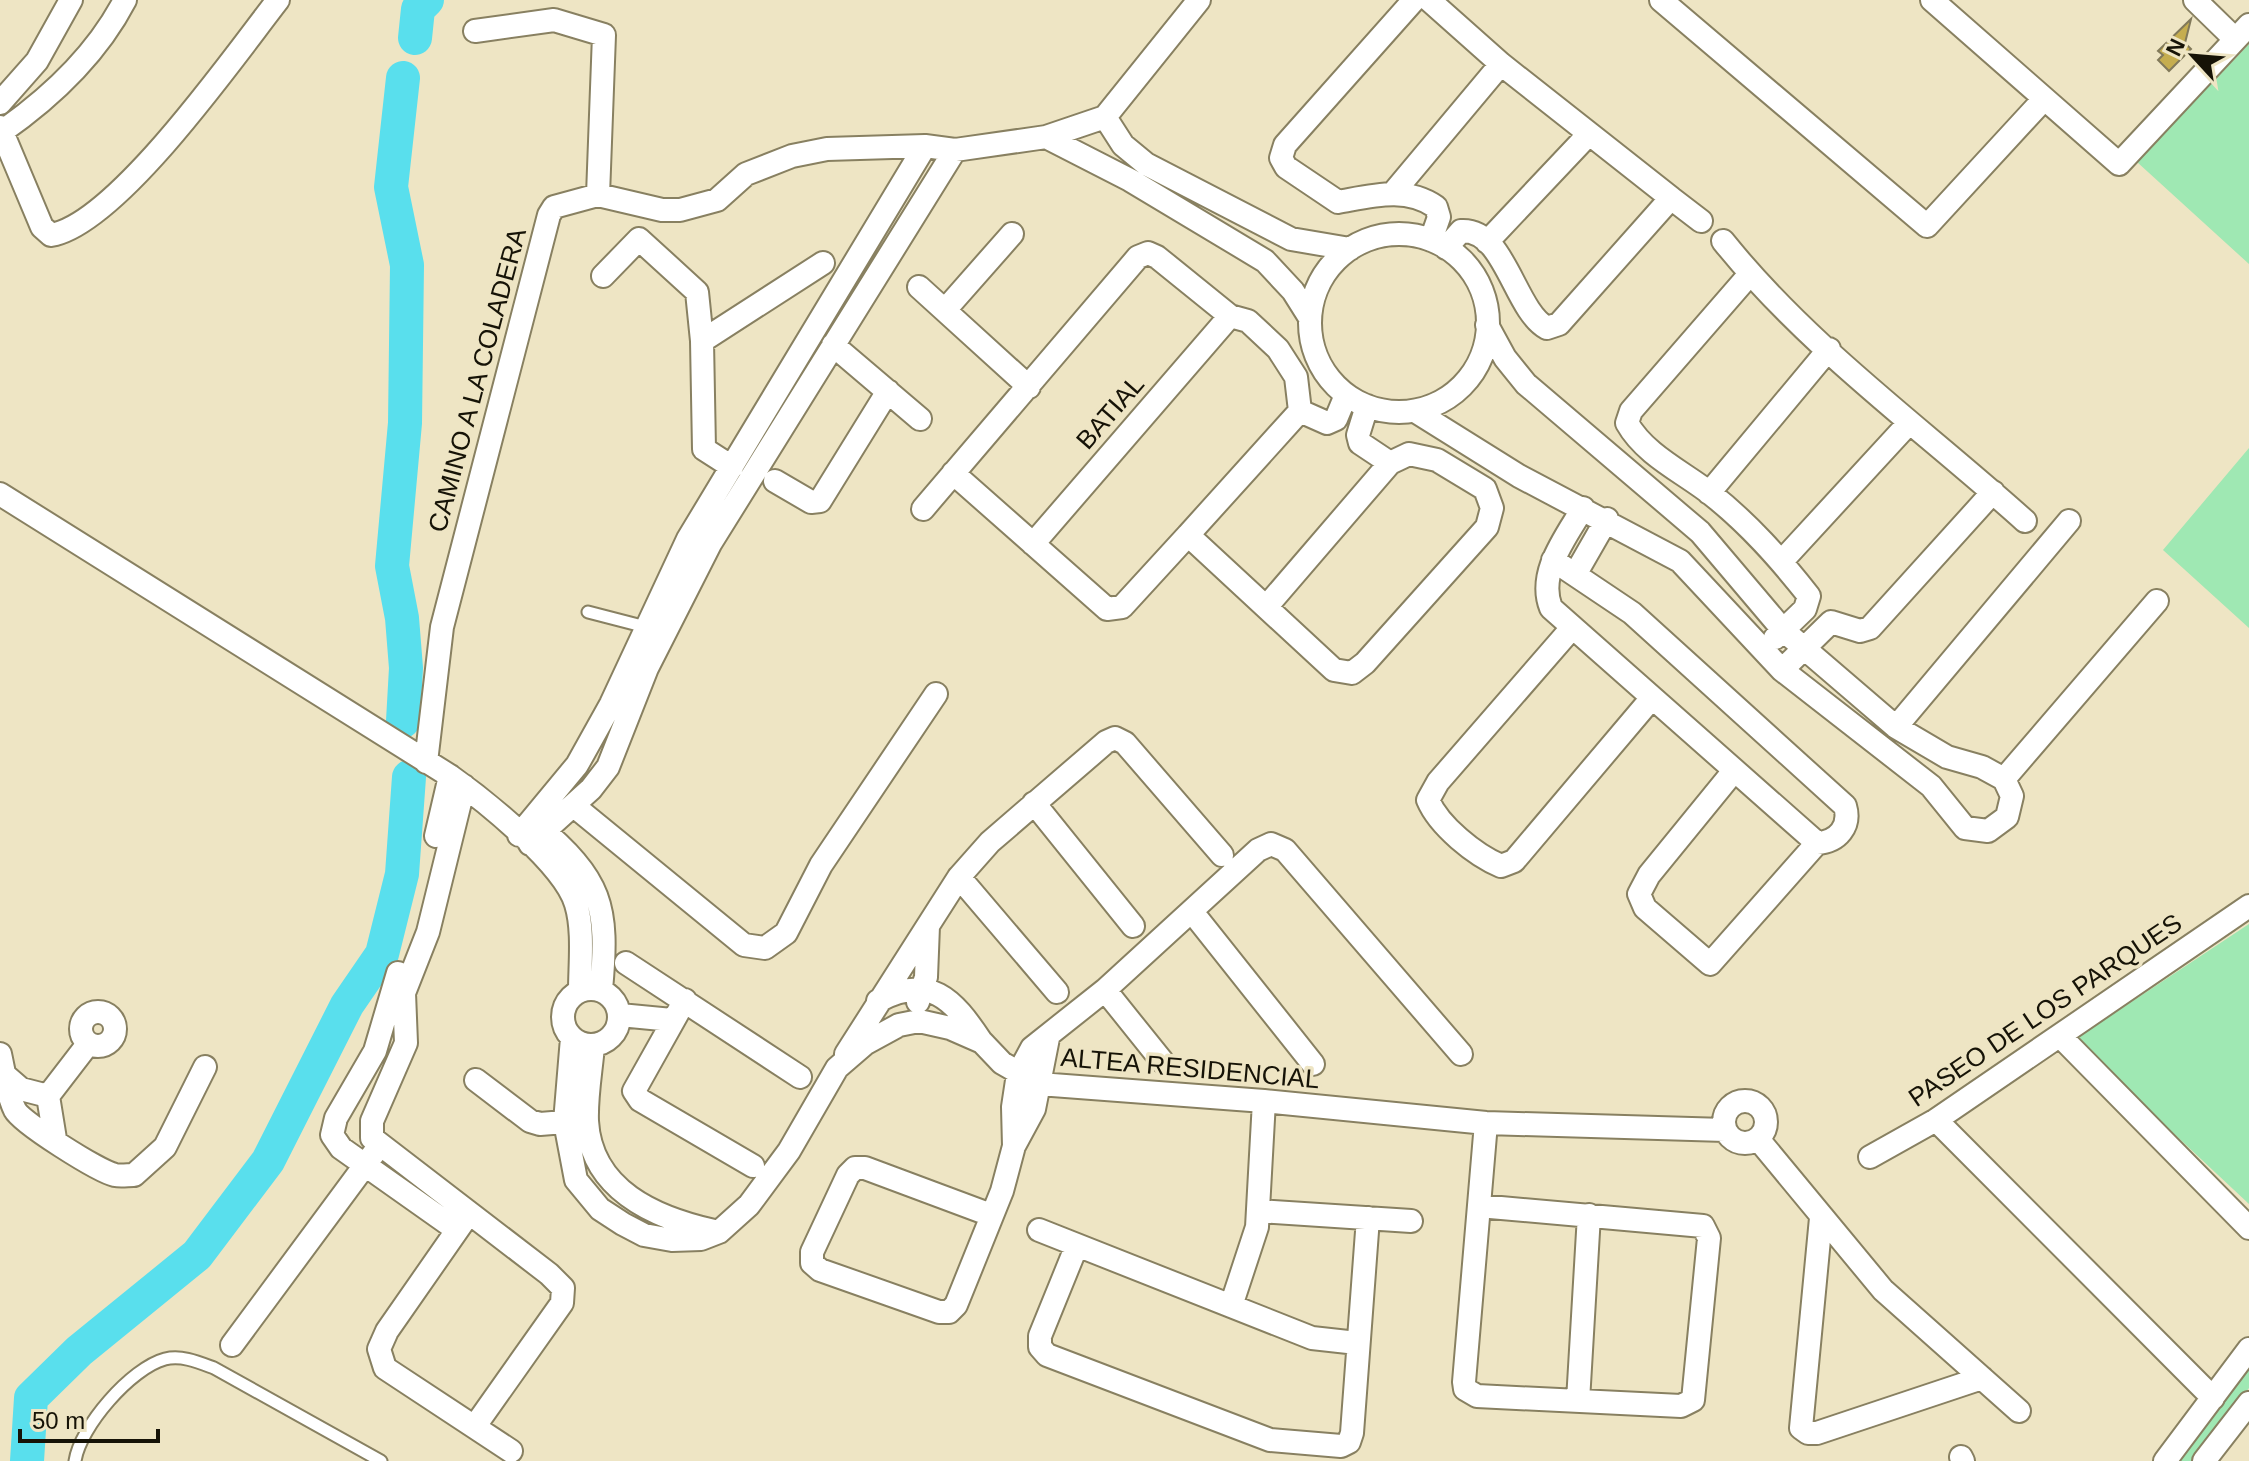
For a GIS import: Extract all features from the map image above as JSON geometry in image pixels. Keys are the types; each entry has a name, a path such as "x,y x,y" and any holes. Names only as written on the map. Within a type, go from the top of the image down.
{"street":[{"path":"0,103 37,61 71,0"},
{"path":"125,0 85,56 41,105 1,131 42,227 51,235 63,233 113,198 156,155 278,0"},
{"path":"1199,0 1105,117 1123,145 1146,164 1291,239 1350,249"},
{"path":"1414,0 1285,145 1281,158 1286,167 1338,202 1393,193 1426,200 1436,207 1439,217 1439,244"},
{"path":"1429,0 1588,135 1701,221"},
{"path":"1661,0 1927,226 2044,99"},
{"path":"1932,0 2119,164 2242,32 2195,0"},
{"path":"475,31 554,20 604,35 598,195"},
{"path":"1393,193 1501,64"},
{"name":"CAMINO A LA COLADERA","path":"426,762 442,627 549,215 554,207 598,195 662,210 699,207 717,200 746,174 792,156 845,147 925,146 955,150 1046,137 1105,117"},
{"path":"1487,242 1588,135"},
{"path":"1046,137 1130,180 1265,261 1293,291 1310,318"},
{"path":"526,830 574,806 608,767 639,664 646,627 688,539 925,146"},
{"path":"526,830 577,765 710,544 955,150"},
{"path":"1439,244 1461,231 1470,230 1487,242 1505,264 1533,321 1547,328 1559,324 1671,198"},
{"path":"945,310 1012,234"},
{"path":"1415,411 1519,476 1607,519 1680,561 1782,670 1931,786 1965,828 1988,831 2001,825 2012,807 2010,785 2004,779 1982,767 1947,757 1896,727 1783,630 1700,532 1526,384 1505,358 1487,325 1479,285 1471,271 1439,244 1390,235 1350,249 1326,273 1318,287 1310,318 1311,334 1320,364 1346,395 1382,411 1415,411 1445,399 1469,378 1484,349 1487,325"},
{"path":"603,276 634,241 644,241 697,292 702,341 704,449 732,467"},
{"path":"1723,241 1750,274 1829,349 1909,423 2025,521"},
{"path":"923,509 953,473 1029,387 1138,257 1148,253 1230,316 1248,321 1278,349 1296,377 1300,411 1122,607 1114,611 1107,609 953,473"},
{"path":"702,341 823,263"},
{"path":"1750,274 1631,411 1627,423 1633,433 1681,475 1709,493 1782,561 1810,602 1764,651"},
{"path":"919,287 1029,387"},
{"name":"BATIAL","path":"1033,544 1230,316"},
{"path":"823,318 888,391 920,419"},
{"path":"1709,493 1829,349"},
{"path":"775,481 811,502 820,501 888,391"},
{"path":"1300,411 1327,423 1336,419 1346,395"},
{"path":"1367,406 1358,435 1360,443 1390,463"},
{"path":"1782,561 1909,423"},
{"path":"1188,535 1334,670 1352,673 1365,663 1487,527 1492,508 1485,489 1437,460 1409,454 1390,463 1267,606"},
{"path":"1782,670 1831,622 1860,631 1870,628 1993,492"},
{"path":"0,494 457,781 583,870 599,893 605,950 590,991 564,1007 565,1029 582,1042 613,1036 620,1015 610,996 590,991"},
{"path":"1583,508 1553,560 1547,598 1551,608 1571,629 1817,843"},
{"path":"1576,573 1607,519"},
{"path":"1896,727 2069,521"},
{"path":"1553,560 1632,613 1845,806 1848,814 1844,829 1831,841 1817,843 1716,962 1704,962 1645,908 1639,894 1649,875 1733,772"},
{"path":"2004,779 2157,601"},
{"path":"1571,629 1438,782 1428,800 1434,814 1487,860 1501,866 1514,861 1651,699"},
{"path":"574,806 744,945 765,948 777,943 786,933 821,865 936,694"},
{"path":"837,1068 959,877 990,842 1106,742 1115,738 1125,743 1222,855"},
{"path":"1931,786 1949,773 1947,757"},
{"path":"457,781 412,941 391,989 375,1051 336,1118 332,1135 341,1148 372,1155 463,1222 549,1274 563,1288 562,1303 475,1426"},
{"path":"232,1345 372,1155 372,1121 406,1043 404,993 428,932 457,781"},
{"path":"1034,803 1133,926"},
{"path":"1014,1146 1013,1107 1018,1074 1032,1048 1048,1038 1193,913 1258,850 1271,844 1285,850 1461,1054"},
{"path":"959,877 1057,992"},
{"name":"PASEO DE LOS PARQUES","path":"1870,1157 1936,1120 2249,906"},
{"path":"1193,913 1313,1064"},
{"path":"899,1025 915,1008 924,989 928,924"},
{"path":"626,963 800,1077"},
{"path":"878,1001 904,990 924,989 946,998 961,1011 982,1042"},
{"path":"1105,990 1162,1061"},
{"path":"685,1000 634,1091 640,1100 753,1166"},
{"path":"620,1015 672,1020"},
{"name":"ALTEA RESIDENCIAL","path":"582,1042 576,1121 576,1180 600,1209 644,1235 701,1239 719,1232 749,1205 789,1151 837,1068 866,1043 899,1025 919,1021 937,1024 982,1042 1018,1074 1039,1084 1264,1101 1486,1123 1725,1130"},
{"path":"2060,1036 2249,1228"},
{"path":"991,1215 865,1168 855,1168 848,1175 812,1252 812,1263 835,1276 939,1312 949,1312 956,1305 991,1215 1014,1146 1034,1109 1047,1057 1048,1038"},
{"path":"55,1139 48,1096 88,1044"},
{"path":"3,1065 21,1089 48,1096"},
{"path":"3,1065 14,1108 24,1122 55,1139 88,1164 115,1175 134,1175 165,1147 205,1067"},
{"path":"476,1080 530,1121 576,1121"},
{"path":"1749,1100 1763,1110 1766,1119 1758,1139 1742,1142 1725,1130 1727,1113 1733,1104 1749,1100"},
{"path":"1231,1306 1258,1211 1264,1101"},
{"path":"1936,1120 2213,1398"},
{"path":"1479,1206 1696,1223 1708,1231 1693,1400 1681,1406 1477,1396 1465,1389 1479,1206 1486,1123"},
{"path":"1758,1139 1883,1290 2019,1411"},
{"path":"1258,1211 1411,1221"},
{"path":"1578,1401 1589,1215"},
{"path":"1077,1245 1040,1336 1040,1347 1047,1355 1270,1440 1341,1446 1349,1442 1368,1218"},
{"path":"1821,1218 1801,1428 1808,1433 1817,1433 1982,1378"},
{"path":"463,1222 379,1349 385,1368 511,1451"},
{"path":"1039,1230 1312,1338 1357,1343"},
{"path":"2165,1461 2249,1349"},
{"path":"2204,1461 2249,1403"}],"lane":[{"path":"588,612 646,627"},
{"path":"75,1461 77,1448 118,1390 153,1364 166,1359 189,1359 214,1368 381,1461"}],"green space":[{"path":"2249,44 2249,264 2137,162"},
{"path":"2249,448 2249,628 2163,550"},
{"path":"2249,924 2249,1204 2074,1040"},
{"path":"2249,1359 2249,1388 2194,1461 2174,1461"}],"building":[{"path":"2191,19 2185,43 2191,49 2169,71 2158,60 2163,55 2158,51"}],"waterway":[{"path":"415,38 418,9 427,0"},
{"path":"403,78 391,187 407,265 405,423 392,566 402,618 406,668 403,721"},
{"path":"27,1461 31,1398 79,1351 197,1255 268,1161 347,1005 382,954 402,874 409,777"}]}
